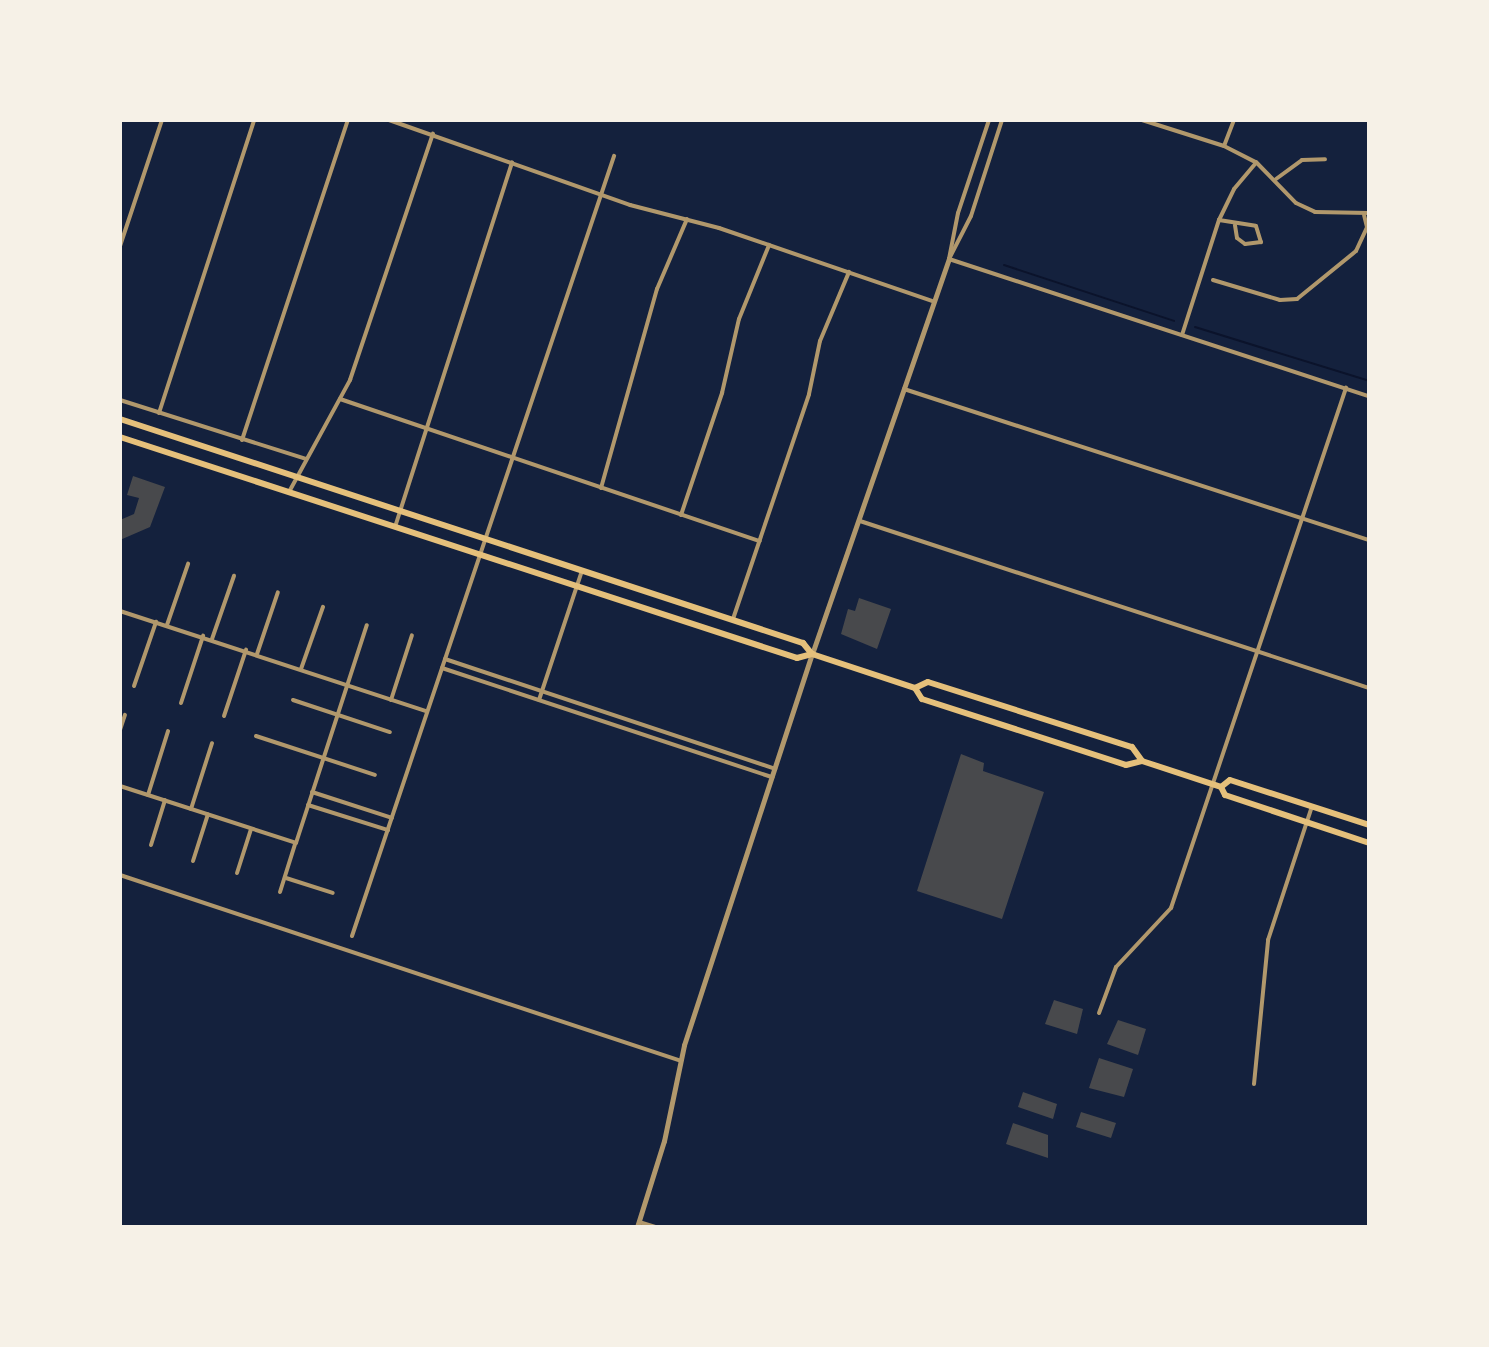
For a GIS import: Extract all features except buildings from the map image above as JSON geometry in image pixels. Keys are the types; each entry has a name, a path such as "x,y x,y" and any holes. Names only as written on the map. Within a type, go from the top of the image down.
{"main road":[{"path":"120,419 803,643 812,654 915,688 922,699 1115,761 1142,761 1218,786 1225,795 1369,843"},
{"path":"120,437 797,658 812,654"},
{"path":"915,688 928,682 1132,747 1142,761"},
{"path":"1218,786 1230,780 1369,825"}],"street":[{"path":"120,246 162,120"},
{"path":"159,413 254,120"},
{"path":"242,440 348,120"},
{"path":"389,120 604,195 769,245 932,301"},
{"path":"949,259 958,213 989,120"},
{"path":"655,1227 638,1224 664,1141 681,1061 812,654 860,521 932,301 971,216 1002,120"},
{"path":"1142,120 1224,146 1256,162 1276,179 1296,203 1315,212 1366,214 1367,227 1356,251 1297,299 1280,300 1213,280"},
{"path":"1224,146 1234,120"},
{"path":"289,492 340,399 433,134"},
{"path":"352,936 483,539 604,195 614,156"},
{"path":"1276,179 1302,160 1325,159"},
{"path":"395,527 512,162"},
{"path":"1182,335 1219,220 1234,189 1256,162"},
{"path":"601,488 657,289 687,219"},
{"path":"1219,220 1256,226 1261,242 1245,244 1237,238 1235,225"},
{"path":"681,515 722,393 739,319 769,245"},
{"path":"949,259 1369,396"},
{"path":"733,621 809,394 820,341 849,272"},
{"path":"1099,1013 1116,967 1171,908 1218,786 1258,653 1346,388"},
{"path":"904,389 1369,540"},
{"path":"340,399 426,431 760,541"},
{"path":"120,400 306,459"},
{"path":"860,521 1369,688"},
{"path":"167,625 188,564"},
{"path":"539,700 582,571"},
{"path":"212,639 234,576"},
{"path":"257,654 278,592"},
{"path":"301,670 323,607"},
{"path":"120,611 426,711"},
{"path":"134,686 156,622"},
{"path":"280,892 367,625"},
{"path":"391,700 412,635"},
{"path":"181,703 203,636"},
{"path":"224,716 246,650"},
{"path":"445,659 775,769"},
{"path":"442,668 772,777"},
{"path":"293,700 390,732"},
{"path":"120,730 125,715"},
{"path":"148,795 168,731"},
{"path":"256,736 375,775"},
{"path":"191,809 212,743"},
{"path":"120,793 121,786 296,843"},
{"path":"312,792 392,818"},
{"path":"151,845 165,800"},
{"path":"308,805 388,830"},
{"path":"1254,1084 1268,940 1312,806"},
{"path":"193,861 208,814"},
{"path":"237,873 251,829"},
{"path":"120,875 681,1061"},
{"path":"285,877 333,893"}],"waterway":[{"path":"1004,265 1174,321"},
{"path":"1195,327 1369,381"}]}
